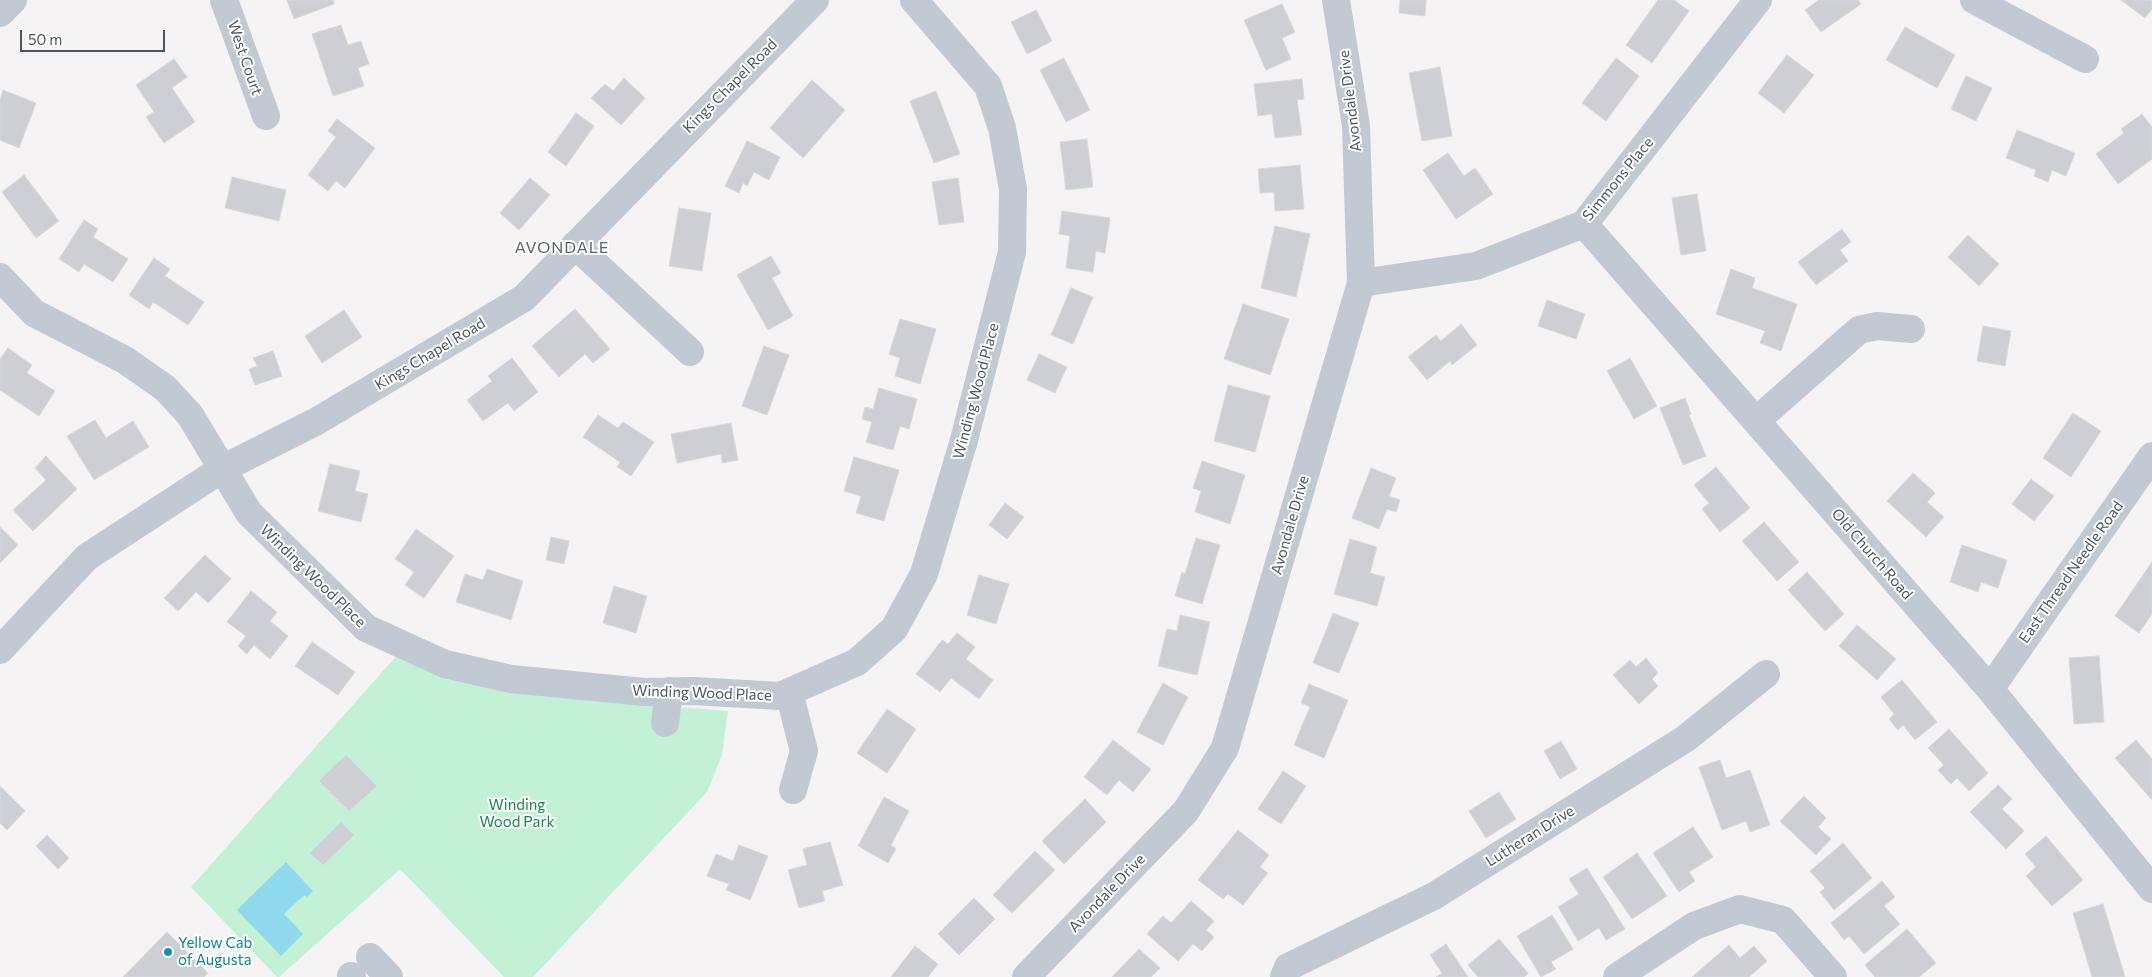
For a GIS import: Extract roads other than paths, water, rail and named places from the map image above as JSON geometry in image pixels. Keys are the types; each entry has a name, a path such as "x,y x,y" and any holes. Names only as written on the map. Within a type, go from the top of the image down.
{"street":[{"path":"0,13 13,0"},
{"name":"West Court","path":"224,0 266,116"},
{"name":"Kings Chapel Road","path":"0,650 88,557 222,469 317,421 524,298 816,0"},
{"name":"Winding Wood Place","path":"0,277 34,313 125,360 165,388 190,415 249,513 366,628 445,664 511,679 644,692 693,690 780,696 857,662 894,629 924,574 964,440 1012,252 1013,189 1002,128 988,86 914,0"},
{"name":"Avondale Drive","path":"1026,977 1186,811 1226,748 1361,283 1356,126 1336,0"},
{"name":"Simmons Place","path":"1361,283 1476,266 1584,224 1758,0"},
{"path":"1974,0 2085,59"},
{"name":"Old Church Road","path":"1584,224 1990,689 2152,890"},
{"path":"575,245 690,352"},
{"path":"1756,421 1860,330 1877,326 1911,329"},
{"name":"East Thread Needle Road","path":"1990,689 2152,456"},
{"name":"Lutheran Drive","path":"1284,977 1288,967 1434,896 1660,755 1685,739 1766,674"},
{"path":"665,722 669,691"},
{"path":"789,692 804,751 793,790"},
{"path":"1617,977 1694,926 1740,909 1783,920 1833,977"},
{"path":"370,957 389,977"}],"water":[{"path":"286,862 313,891 307,897 304,895 284,914 303,934 281,956 237,910"}],"place":[{"name":"Yellow Cab of Augusta","path":"168,952"}],"district":[{"name":"AVONDALE","path":"562,248"}],"park label":[{"name":"Winding Wood Park","path":"517,814"}]}
